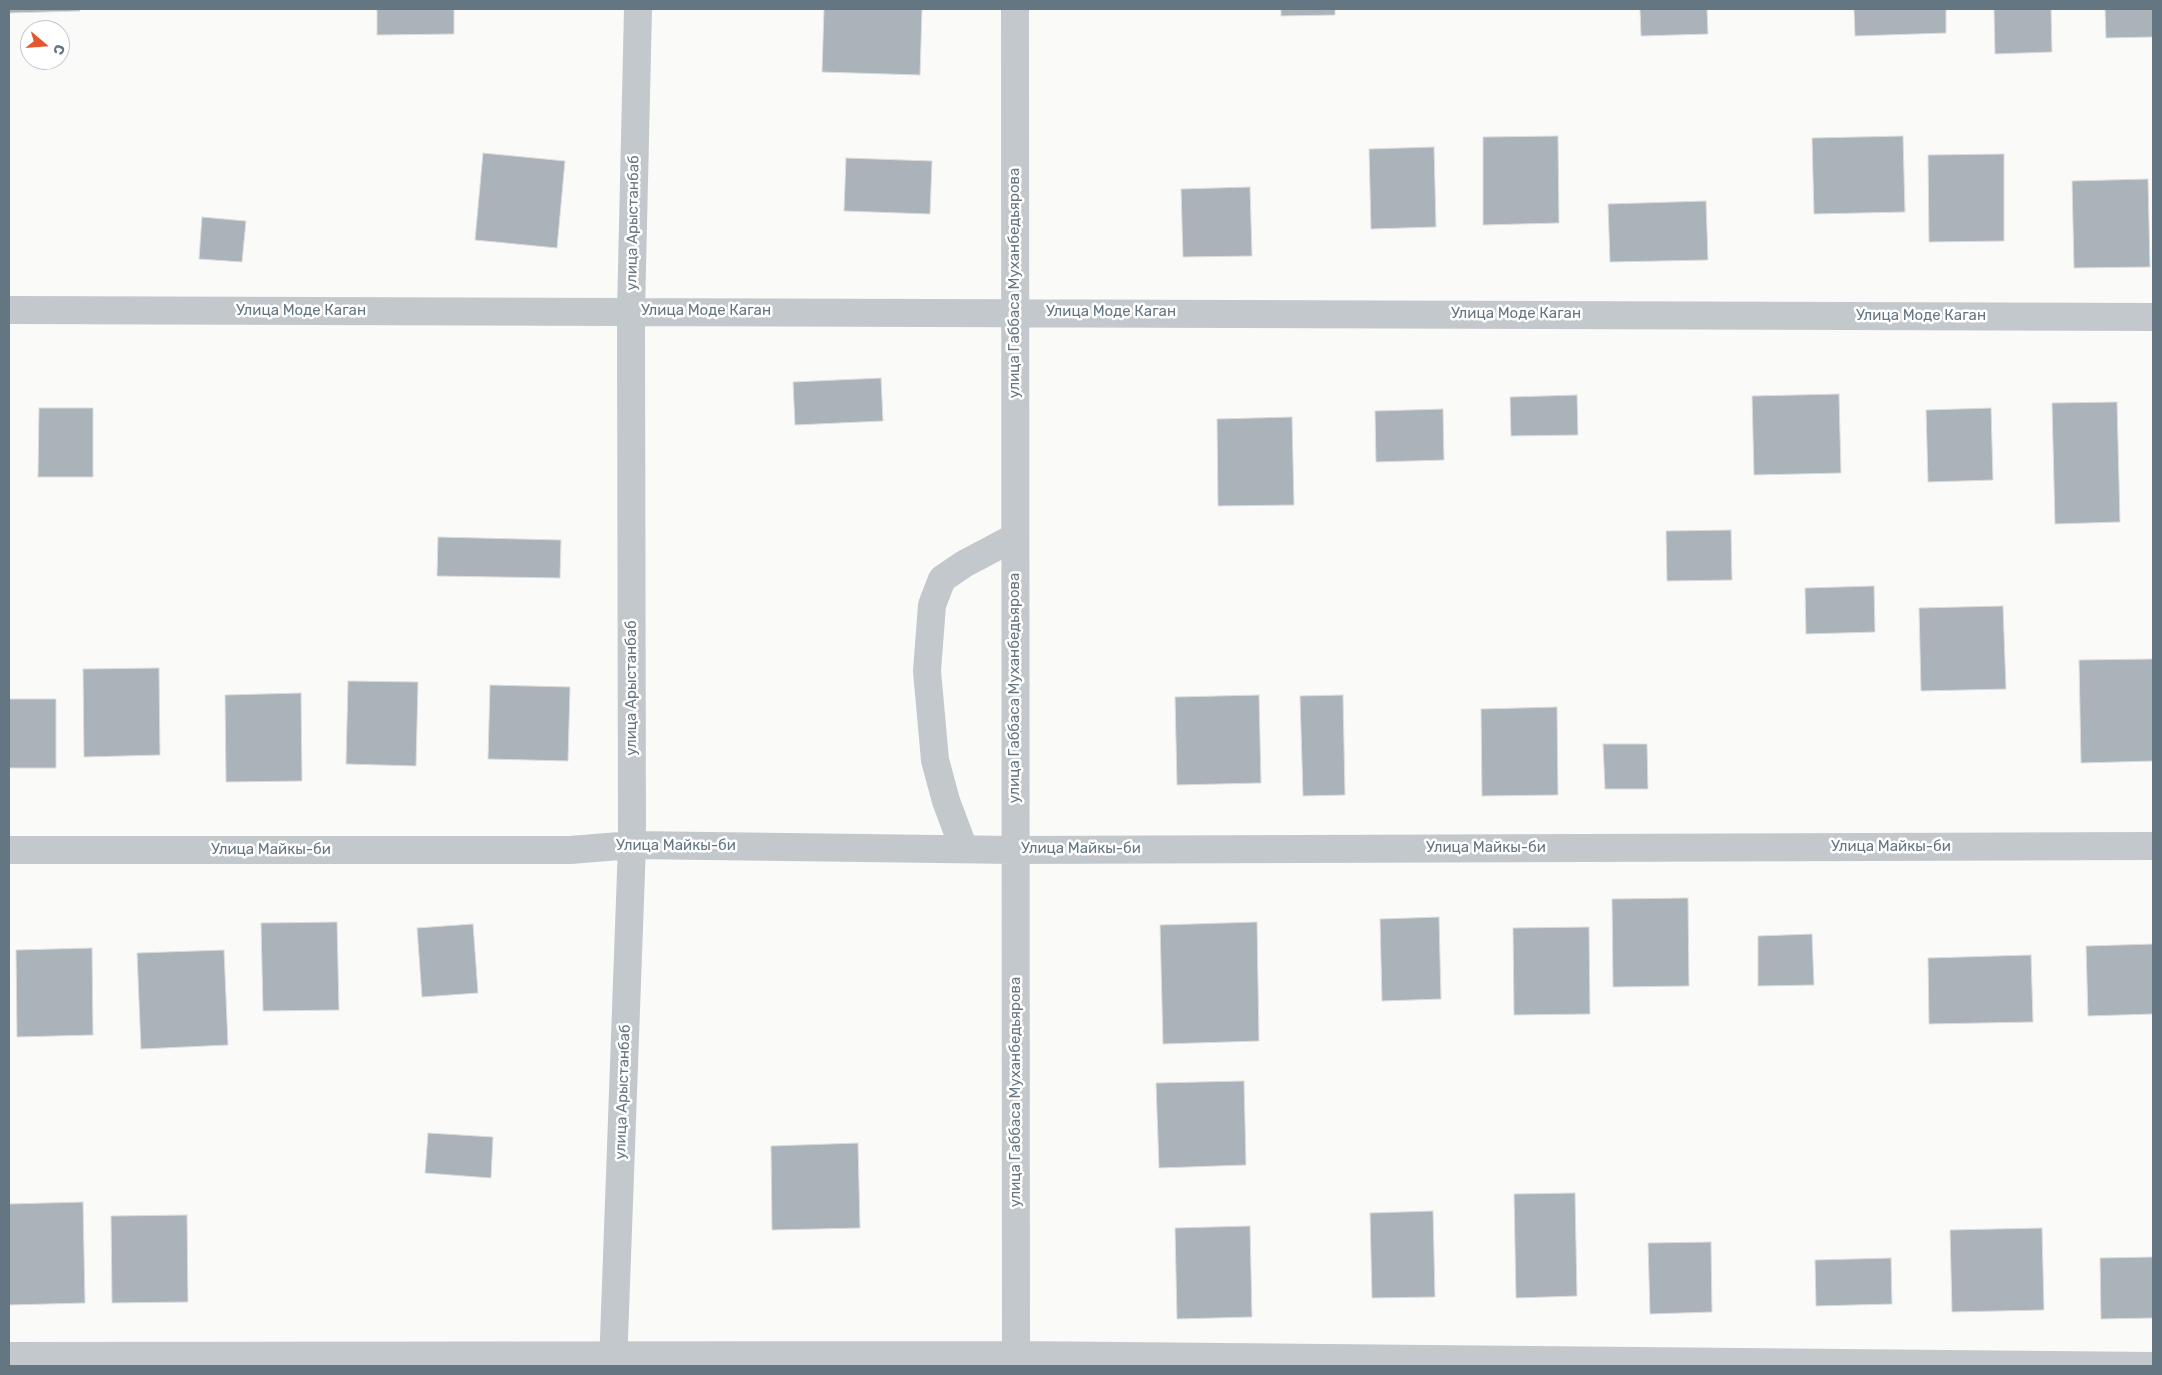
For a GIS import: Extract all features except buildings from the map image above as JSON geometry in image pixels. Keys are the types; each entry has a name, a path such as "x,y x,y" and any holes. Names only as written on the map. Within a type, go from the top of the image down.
{"street":[{"name":"улица Арыстанбаб","path":"613,1361 632,844 632,311 638,9"},
{"name":"улица Габбаса Муханбедьярова","path":"1015,9 1016,1361"},
{"name":"Улица Моде Каган","path":"9,310 2153,317"},
{"path":"964,849 946,800 935,760 927,671 932,605 942,579 964,564 1015,537"},
{"name":"Улица Майкы-би","path":"9,850 570,850 632,844 1016,850 2153,846"},
{"path":"9,1356 613,1361 2153,1366"}]}
